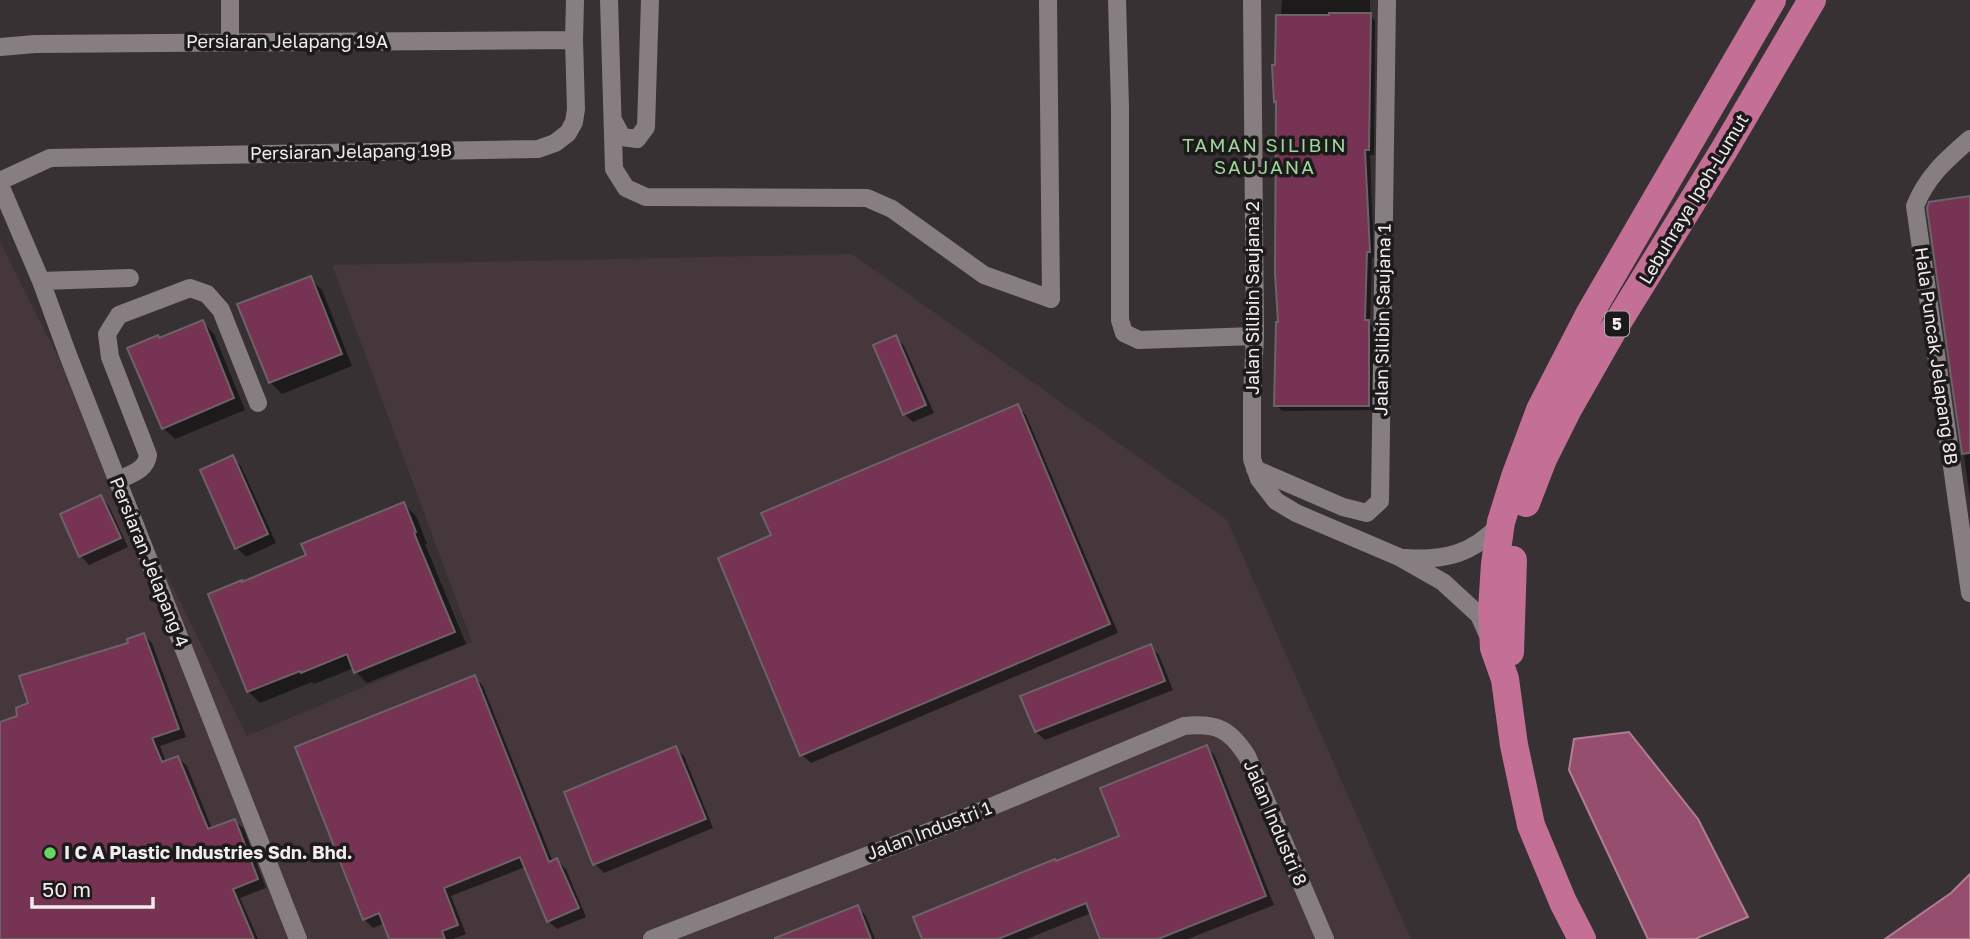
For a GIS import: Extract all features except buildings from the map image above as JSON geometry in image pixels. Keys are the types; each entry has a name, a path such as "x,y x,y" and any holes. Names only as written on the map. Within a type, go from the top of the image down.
{"highway":[{"name":"Lebuhraya Ipoh-Lumut","path":"1582,939 1563,902 1531,825 1514,745 1505,679 1494,649 1494,564 1501,522 1539,410 1590,313 1772,0"},
{"name":"Lebuhraya Ipoh-Lumut","path":"1505,679 1511,647 1513,556 1524,509 1543,459 1613,330 1724,150 1812,0"},
{"path":"1797,28 1819,0"}],"street":[{"path":"230,0 230,43"},
{"name":"Persiaran Jelapang 19B","path":"0,183 50,158 538,149 555,143 568,134 574,122 575,0"},
{"path":"609,0 614,169 626,188 646,197 867,198 892,209 984,275 1051,299 1048,0"},
{"path":"611,117 622,137 637,139 646,127 650,0"},
{"path":"1117,0 1120,320 1124,333 1139,340 1255,336"},
{"name":"Jalan Silibin Saujana 2","path":"1252,0 1255,336 1252,459 1255,469"},
{"name":"Jalan Silibin Saujana 1","path":"1255,469 1343,507 1367,513 1380,501 1387,0"},
{"name":"Persiaran Jelapang 19A","path":"0,47 34,44 574,40"},
{"name":"Hala Puncak Jelapang 8B","path":"1970,139 1938,167 1922,189 1915,206 1970,593"},
{"name":"Persiaran Jelapang 4","path":"0,183 41,281 298,939"},
{"path":"41,281 130,278"},
{"path":"117,481 144,467 148,456 110,357 107,334 119,315 190,288 207,294 221,310 258,403"},
{"path":"1255,469 1259,479 1276,501 1296,513 1398,557 1443,582 1479,615 1494,649"},
{"path":"1398,557 1434,559 1453,556 1488,537 1501,522"},
{"name":"Jalan Industri 1","path":"652,939 962,819 1184,726 1206,724"},
{"name":"Jalan Industri 8","path":"1206,724 1223,730 1237,741 1247,756 1325,939"}],"shaded area":[{"path":"0,241 247,736 472,642 332,265 852,254 1227,520 1411,939 0,939"},
{"path":"1629,732 1698,819 1748,917 1695,939 1648,939 1569,770 1574,739"},
{"path":"1970,874 1970,939 1885,939 1951,893"}],"place":[{"name":"I C A Plastic Industries Sdn. Bhd.","path":"50,853"}],"district":[{"name":"TAMAN SILIBIN SAUJANA","path":"1265,156"}]}
